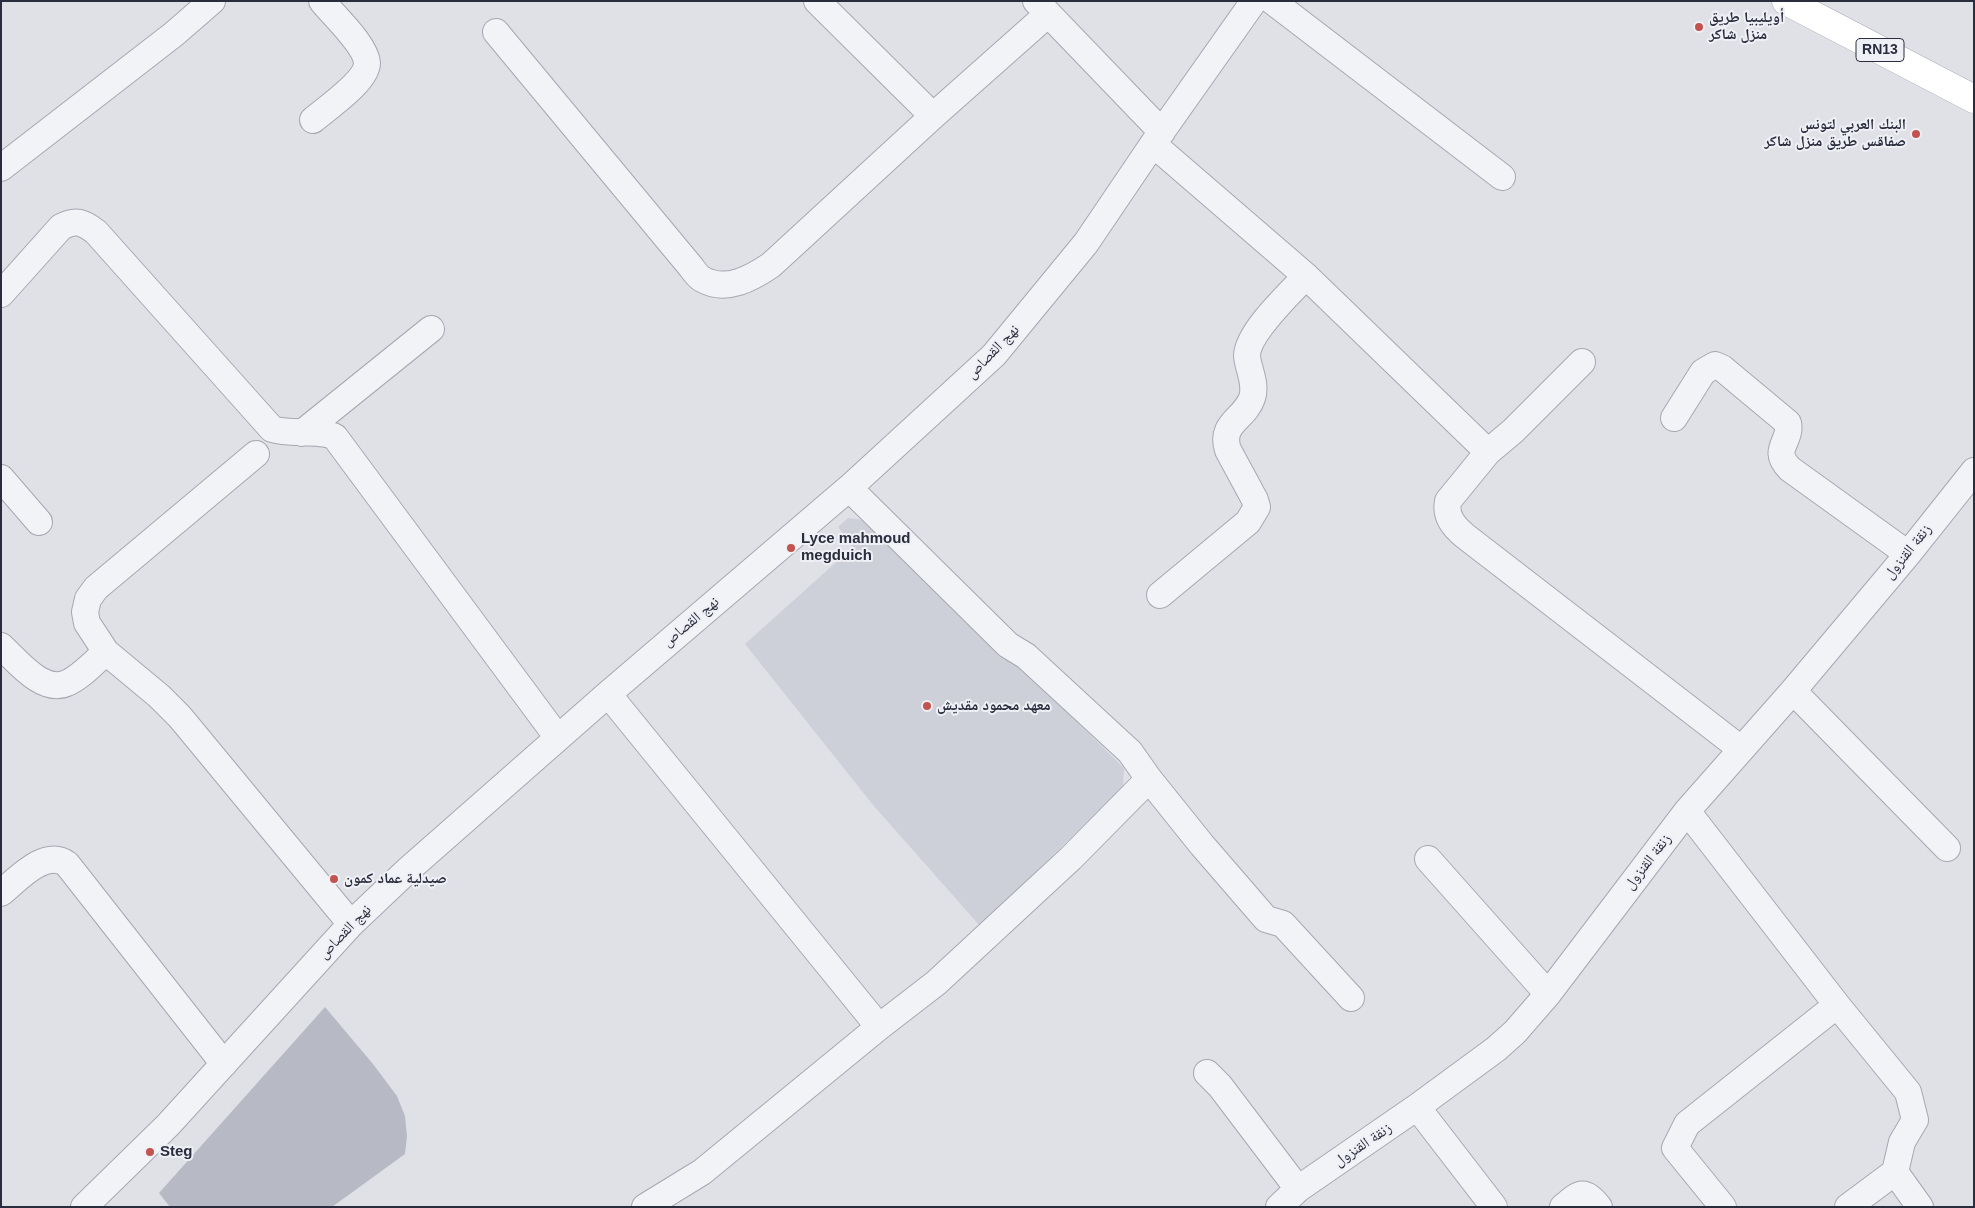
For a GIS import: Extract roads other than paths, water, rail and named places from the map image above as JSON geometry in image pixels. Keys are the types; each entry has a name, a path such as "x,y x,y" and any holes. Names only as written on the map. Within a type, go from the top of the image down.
{"main road":[{"name":"RN13","path":"1786,1 1974,99"}],"street":[{"path":"1,168 174,34 212,1"},
{"path":"313,120 358,82 365,72 367,63 365,54 359,44 322,1"},
{"path":"817,1 934,116"},
{"name":"نهج القصاص","path":"84,1207 168,1125 351,924 410,869 608,694 849,488 994,355 1086,243 1254,1"},
{"path":"1272,1 1502,177"},
{"path":"496,32 701,279 718,284 730,284 751,278 771,264 934,116 1042,8 1158,138 1306,276 1488,452"},
{"path":"1,294 61,227 78,221 85,223 96,232 272,429 280,432 329,434 335,437 558,738"},
{"path":"1160,595 1248,522 1257,507 1228,450 1225,442 1226,434 1252,399 1253,387 1247,356 1252,338 1306,276"},
{"path":"302,433 431,329"},
{"path":"1582,362 1513,431 1488,452 1448,501 1446,508 1452,524 1741,749"},
{"path":"1674,418 1703,372 1714,365 1722,368 1788,423 1788,433 1781,450 1784,464 1908,554"},
{"path":"256,454 96,588 88,600 85,612 87,623 106,652 159,696 180,717 351,924"},
{"name":"زنقة القنزول","path":"1278,1207 1298,1189 1418,1107 1496,1049 1515,1032 1548,994 1687,811 1793,691 1908,554 1974,471"},
{"path":"1,478 39,522"},
{"path":"849,488 1008,645 1026,656 1130,752 1149,779 1202,845 1266,919 1283,924 1351,998"},
{"path":"1,646 38,680 53,686 69,683 106,652"},
{"path":"1793,691 1947,848"},
{"path":"608,694 879,1027"},
{"path":"645,1207 702,1172 879,1027 936,983 1071,858 1149,779"},
{"path":"1687,811 1836,1005 1908,1092 1915,1120 1902,1142 1896,1172 1848,1207"},
{"path":"5,882 42,863 59,859 67,864 224,1064"},
{"path":"1428,859 1548,994"},
{"path":"1723,1207 1675,1148 1687,1124 1836,1005"},
{"path":"1206,1073 1220,1086 1298,1189"},
{"path":"1418,1107 1494,1207"},
{"path":"1896,1172 1920,1207"},
{"path":"1563,1207 1580,1194 1586,1194 1599,1207"}],"place":[{"name":"أويليبيا طريق منزل شاكر","path":"1699,27"},
{"name":"البنك العربي لتونس صفاقس طريق منزل شاكر","path":"1916,134"},
{"name":"Lyce mahmoud megduich","path":"791,548"},
{"name":"معهد محمود مقديش","path":"927,706"},
{"name":"صيدلية عماد كمون","path":"334,879"},
{"name":"Steg","path":"150,1152"}]}
